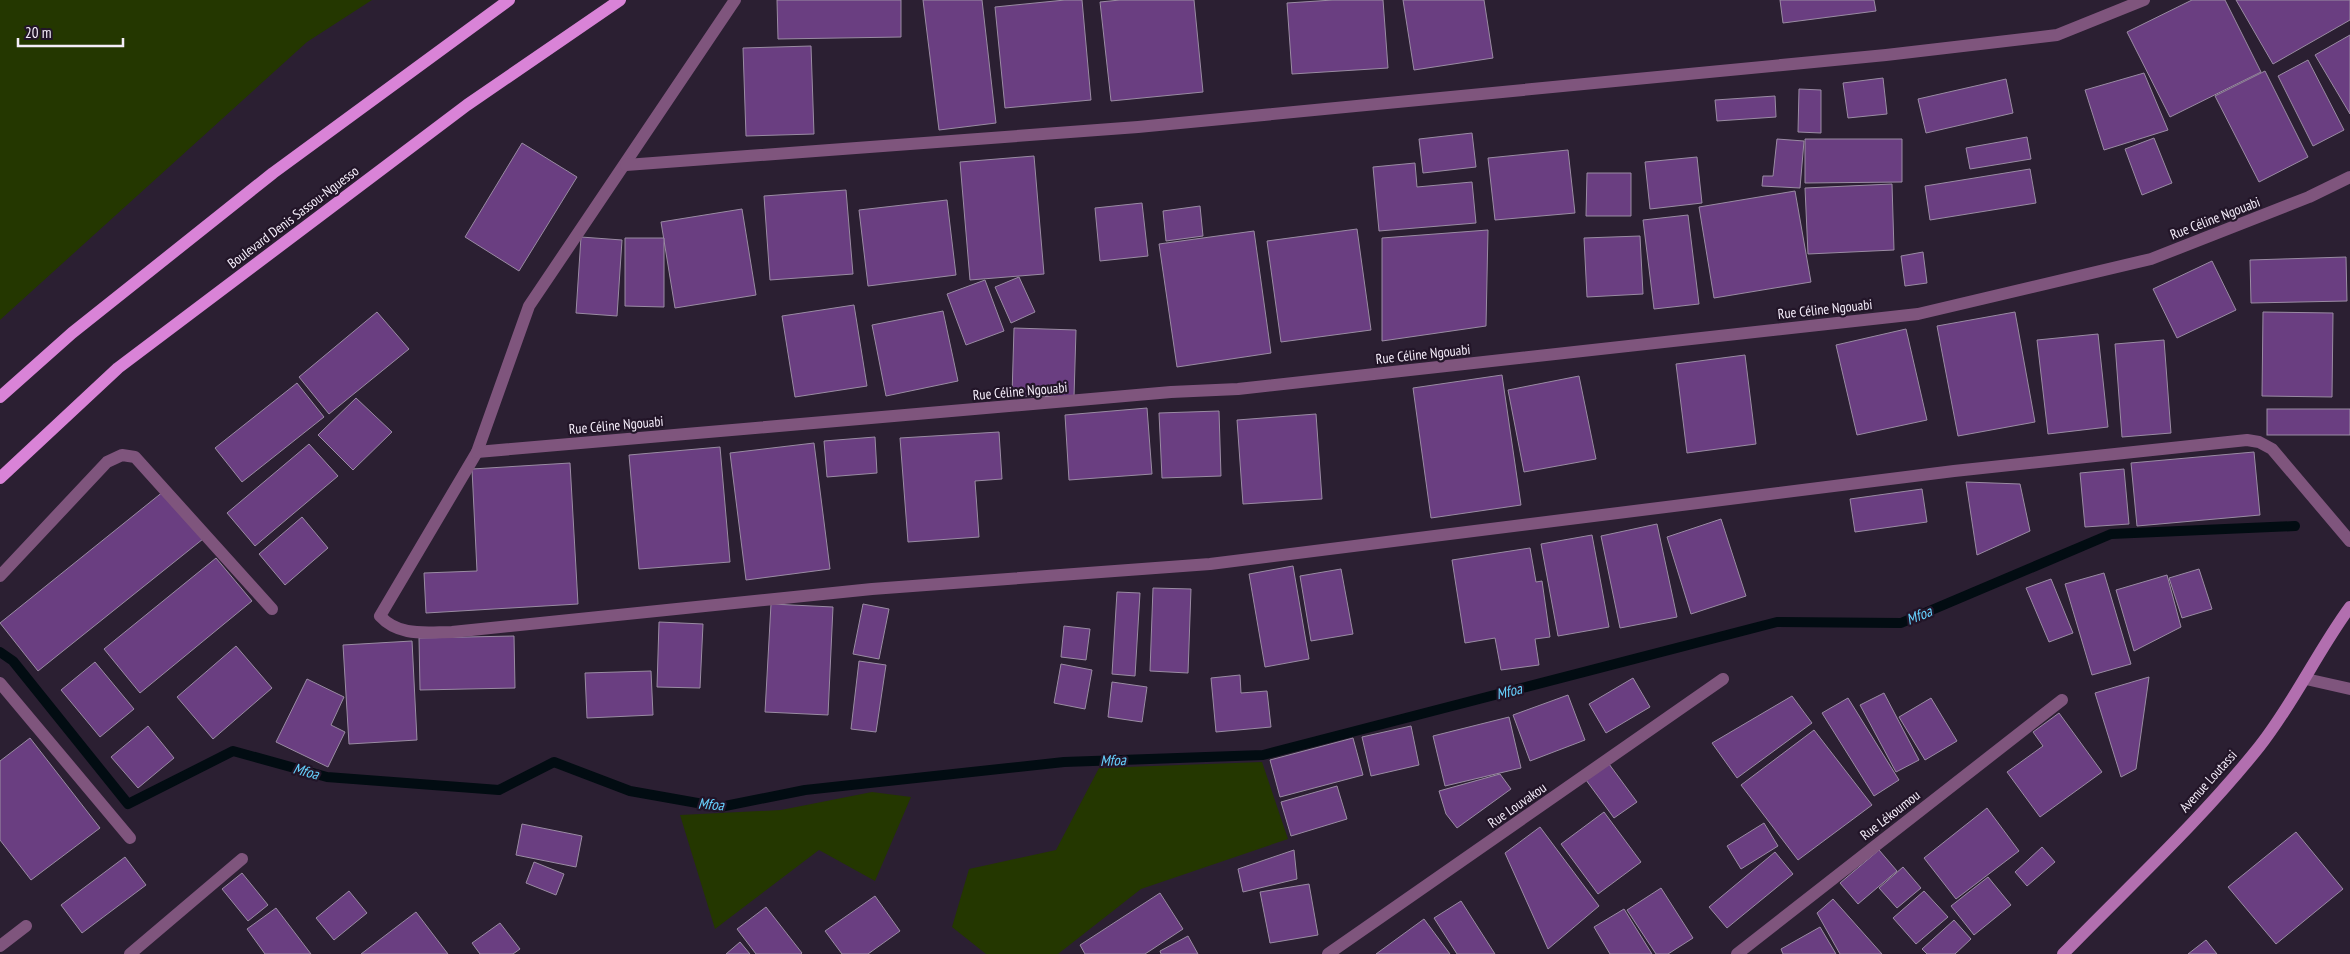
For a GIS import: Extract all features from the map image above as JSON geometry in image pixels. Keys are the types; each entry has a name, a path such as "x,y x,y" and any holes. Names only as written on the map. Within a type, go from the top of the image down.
{"main road":[{"path":"0,397 72,333 273,173 509,0"},
{"name":"Boulevard Denis Sassou-Nguesso","path":"0,478 118,368 467,105 620,0"},
{"name":"Avenue Loutassi","path":"2063,954 2218,796 2282,718 2350,607"}],"street":[{"path":"736,0 529,306 477,452 380,616 388,625 405,632 452,632 872,589 1210,564 1954,471 2247,440 2259,442 2272,449 2350,541"},
{"path":"626,165 1138,127 1886,55 2057,35 2144,0"},
{"name":"Rue Céline Ngouabi","path":"477,452 1162,393 1238,389 1918,314 2151,258 2309,197 2350,177"},
{"path":"0,576 108,462 122,455 135,457 272,609"},
{"name":"Rue Louvakou","path":"1328,954 1724,679"},
{"path":"2306,679 2350,689"},
{"path":"0,683 130,838"},
{"name":"Rue Lékoumou","path":"1737,954 2062,700"},
{"path":"130,954 242,859"},
{"path":"0,946 26,926"}],"green space":[{"path":"0,0 372,0 307,42 0,320"},
{"path":"1262,762 1288,839 1141,889 1058,954 986,954 952,927 969,869 1056,850 1099,768"},
{"path":"872,792 911,797 875,881 819,850 715,929 680,815 781,810"}],"building":[{"path":"777,0 901,0 901,37 778,39"},
{"path":"923,0 982,0 996,123 939,130"},
{"path":"1082,0 1091,100 1005,108 995,7"},
{"path":"1120,0 1194,0 1203,92 1111,101 1100,2"},
{"path":"1333,0 1383,0 1388,68 1292,74 1287,3"},
{"path":"1403,0 1484,0 1493,58 1414,70"},
{"path":"1780,0 1874,0 1876,11 1783,23"},
{"path":"2192,0 2225,0 2261,72 2170,117 2127,32"},
{"path":"2236,0 2350,0 2350,20 2273,64"},
{"path":"2350,35 2350,114 2315,55"},
{"path":"811,46 814,134 746,136 743,48"},
{"path":"2308,60 2344,130 2313,146 2278,76"},
{"path":"2265,71 2308,157 2259,182 2215,96"},
{"path":"2144,73 2168,130 2104,150 2085,90"},
{"path":"1883,78 1887,114 1848,118 1843,83"},
{"path":"2006,79 2013,113 1926,133 1918,99"},
{"path":"1799,89 1821,90 1821,133 1798,132"},
{"path":"1775,96 1776,117 1717,121 1715,100"},
{"path":"1472,133 1476,167 1423,173 1419,139"},
{"path":"2027,137 2031,159 1970,169 1966,148"},
{"path":"2154,138 2172,183 2142,195 2125,149"},
{"path":"1777,139 1804,141 1800,188 1762,186 1763,176 1773,176"},
{"path":"1805,139 1902,139 1902,182 1805,183"},
{"path":"522,143 577,177 519,271 465,237"},
{"path":"1568,150 1575,213 1495,220 1488,158"},
{"path":"1034,156 1044,274 970,280 960,162"},
{"path":"1697,157 1702,203 1650,209 1645,162"},
{"path":"1415,163 1417,187 1472,182 1476,223 1379,231 1373,167"},
{"path":"2030,169 2036,203 1930,220 1925,186"},
{"path":"1587,173 1631,173 1631,216 1586,216"},
{"path":"1892,184 1894,250 1808,254 1805,188"},
{"path":"846,190 853,274 770,280 764,196"},
{"path":"1795,191 1811,282 1714,298 1699,207"},
{"path":"947,200 956,275 868,286 859,210"},
{"path":"1142,203 1148,256 1100,261 1095,208"},
{"path":"1200,206 1203,236 1166,241 1163,211"},
{"path":"742,209 756,295 675,308 661,222"},
{"path":"1688,215 1699,304 1654,309 1643,220"},
{"path":"1357,229 1371,330 1281,342 1267,241"},
{"path":"1488,230 1486,326 1382,341 1382,238"},
{"path":"1254,231 1271,353 1177,367 1159,244"},
{"path":"1640,236 1643,294 1587,297 1584,238"},
{"path":"581,237 622,240 617,316 576,313"},
{"path":"625,238 664,238 664,307 625,306"},
{"path":"1923,252 1927,283 1905,286 1901,256"},
{"path":"2346,257 2347,301 2251,303 2250,260"},
{"path":"2212,261 2236,310 2177,338 2153,289"},
{"path":"1019,277 1035,312 1011,323 995,287"},
{"path":"985,280 1004,331 966,345 947,294"},
{"path":"854,305 867,386 795,397 782,316"},
{"path":"943,311 958,381 886,396 872,325"},
{"path":"377,312 409,349 329,414 299,377"},
{"path":"2015,312 2035,422 1958,436 1937,326"},
{"path":"2263,312 2333,313 2332,397 2262,396"},
{"path":"1014,328 1076,330 1074,397 1012,396"},
{"path":"1906,329 1927,420 1857,435 1836,345"},
{"path":"2098,334 2108,427 2048,434 2037,340"},
{"path":"2164,340 2171,433 2122,437 2115,344"},
{"path":"1745,355 1756,444 1687,453 1676,364"},
{"path":"1502,375 1521,505 1431,518 1413,388"},
{"path":"1579,376 1596,459 1524,472 1508,390"},
{"path":"297,383 324,417 242,482 215,448"},
{"path":"356,398 392,432 353,470 318,435"},
{"path":"1147,408 1152,474 1069,480 1065,415"},
{"path":"2267,409 2350,409 2350,435 2267,435"},
{"path":"1219,411 1221,476 1162,478 1159,413"},
{"path":"1316,414 1322,499 1243,504 1237,420"},
{"path":"999,432 1002,479 975,481 979,537 908,542 900,438"},
{"path":"875,437 877,473 827,477 824,441"},
{"path":"814,443 830,569 746,580 730,453"},
{"path":"309,444 338,476 255,546 227,513"},
{"path":"720,447 730,562 639,569 629,455"},
{"path":"2254,452 2260,515 2137,526 2131,463"},
{"path":"570,463 578,604 426,613 424,573 477,571 472,469"},
{"path":"2124,469 2129,524 2085,527 2080,473"},
{"path":"1966,482 2020,484 2030,531 1977,555"},
{"path":"1922,489 1927,522 1855,532 1850,499"},
{"path":"164,491 203,539 38,671 0,623"},
{"path":"302,517 328,548 285,585 259,554"},
{"path":"1721,519 1746,596 1691,614 1667,537"},
{"path":"1657,524 1677,617 1620,628 1601,536"},
{"path":"1592,535 1609,627 1558,636 1541,544"},
{"path":"1530,548 1536,582 1542,581 1550,637 1535,639 1539,665 1501,670 1495,638 1465,643 1452,560"},
{"path":"216,558 252,601 140,693 104,649"},
{"path":"1293,566 1309,659 1265,667 1249,574"},
{"path":"1341,569 1353,634 1311,641 1300,576"},
{"path":"2199,569 2212,609 2182,618 2169,578"},
{"path":"2104,573 2131,664 2092,675 2065,584"},
{"path":"2167,575 2181,627 2134,651 2116,590"},
{"path":"2051,579 2073,633 2049,642 2026,588"},
{"path":"1153,588 1191,589 1188,673 1150,671"},
{"path":"1117,592 1140,593 1135,676 1112,674"},
{"path":"771,604 833,607 828,715 765,712"},
{"path":"863,604 889,609 879,659 853,654"},
{"path":"659,622 703,624 700,688 657,687"},
{"path":"1064,626 1090,629 1086,660 1061,657"},
{"path":"514,636 515,688 420,690 419,638"},
{"path":"412,641 417,740 349,744 343,645"},
{"path":"236,646 272,688 213,739 177,697"},
{"path":"859,661 886,665 876,732 851,729"},
{"path":"95,662 134,709 100,737 61,690"},
{"path":"1061,664 1092,670 1085,709 1054,703"},
{"path":"651,671 653,715 587,718 585,673"},
{"path":"1240,675 1241,693 1267,691 1271,727 1216,732 1211,678"},
{"path":"2149,677 2136,769 2121,777 2095,693"},
{"path":"1633,678 1650,707 1606,733 1589,704"},
{"path":"307,679 344,697 331,725 345,732 328,767 276,742"},
{"path":"1112,682 1147,687 1142,722 1108,717"},
{"path":"1884,693 1919,760 1896,772 1860,705"},
{"path":"1568,695 1585,740 1530,761 1513,715"},
{"path":"1792,696 1812,723 1737,778 1712,743"},
{"path":"1848,698 1899,780 1874,796 1822,713"},
{"path":"1931,698 1957,741 1925,760 1899,717"},
{"path":"2059,713 2102,772 2040,817 2007,772 2043,746 2033,732"},
{"path":"1509,717 1521,768 1445,786 1433,736"},
{"path":"148,726 174,758 138,788 111,757"},
{"path":"1411,726 1419,765 1371,776 1362,737"},
{"path":"1814,730 1872,805 1798,860 1741,785"},
{"path":"30,738 100,828 31,880 0,840 0,761"},
{"path":"1353,738 1363,775 1280,797 1270,760"},
{"path":"1609,764 1637,802 1614,818 1586,780"},
{"path":"1500,774 1511,789 1457,828 1446,814 1439,791"},
{"path":"1337,786 1347,819 1291,836 1281,802"},
{"path":"1987,808 2019,851 1956,899 1924,858"},
{"path":"1604,812 1641,862 1598,894 1561,844"},
{"path":"1764,823 1778,846 1741,869 1727,846"},
{"path":"522,824 582,836 576,867 516,855"},
{"path":"1540,827 1599,906 1548,949 1505,853"},
{"path":"2296,832 2343,889 2276,944 2228,887"},
{"path":"2042,847 2055,862 2027,886 2015,872"},
{"path":"1294,850 1297,879 1243,892 1238,869"},
{"path":"1879,850 1897,871 1858,904 1840,883"},
{"path":"1775,852 1793,874 1727,928 1709,907"},
{"path":"125,857 146,885 82,933 61,905"},
{"path":"534,862 564,874 556,895 526,883"},
{"path":"1903,867 1921,888 1897,908 1879,888"},
{"path":"242,873 268,905 248,921 222,889"},
{"path":"1988,877 2011,905 1974,935 1951,906"},
{"path":"1309,884 1318,935 1270,943 1260,892"},
{"path":"1661,888 1693,938 1668,954 1656,954 1627,910"},
{"path":"349,891 367,913 334,940 316,918"},
{"path":"1924,891 1948,917 1916,944 1893,918"},
{"path":"1160,893 1183,929 1145,954 1085,954 1080,945"},
{"path":"875,896 900,931 868,954 842,954 825,931"},
{"path":"1833,899 1882,954 1840,954 1817,913"},
{"path":"1461,901 1495,954 1457,954 1434,918"},
{"path":"766,907 801,954 756,954 737,929"},
{"path":"276,908 311,954 265,954 247,929"},
{"path":"1624,909 1652,954 1610,954 1594,927"},
{"path":"416,912 448,954 361,954"},
{"path":"1424,919 1450,954 1376,954"},
{"path":"1954,920 1971,939 1955,954 1927,954 1922,949"},
{"path":"500,923 520,949 513,954 480,954 472,943"},
{"path":"1820,927 1836,954 1783,954 1781,949"},
{"path":"1188,936 1198,954 1161,954 1160,951"},
{"path":"2206,940 2217,954 2188,954"},
{"path":"740,942 750,954 726,954"}],"waterway":[{"name":"Mfoa","path":"0,652 13,661 128,804 233,751 327,777 499,790 554,762 630,791 720,807 805,790 1064,762 1263,755 1777,622 1901,623 2111,534 2295,526"}]}
